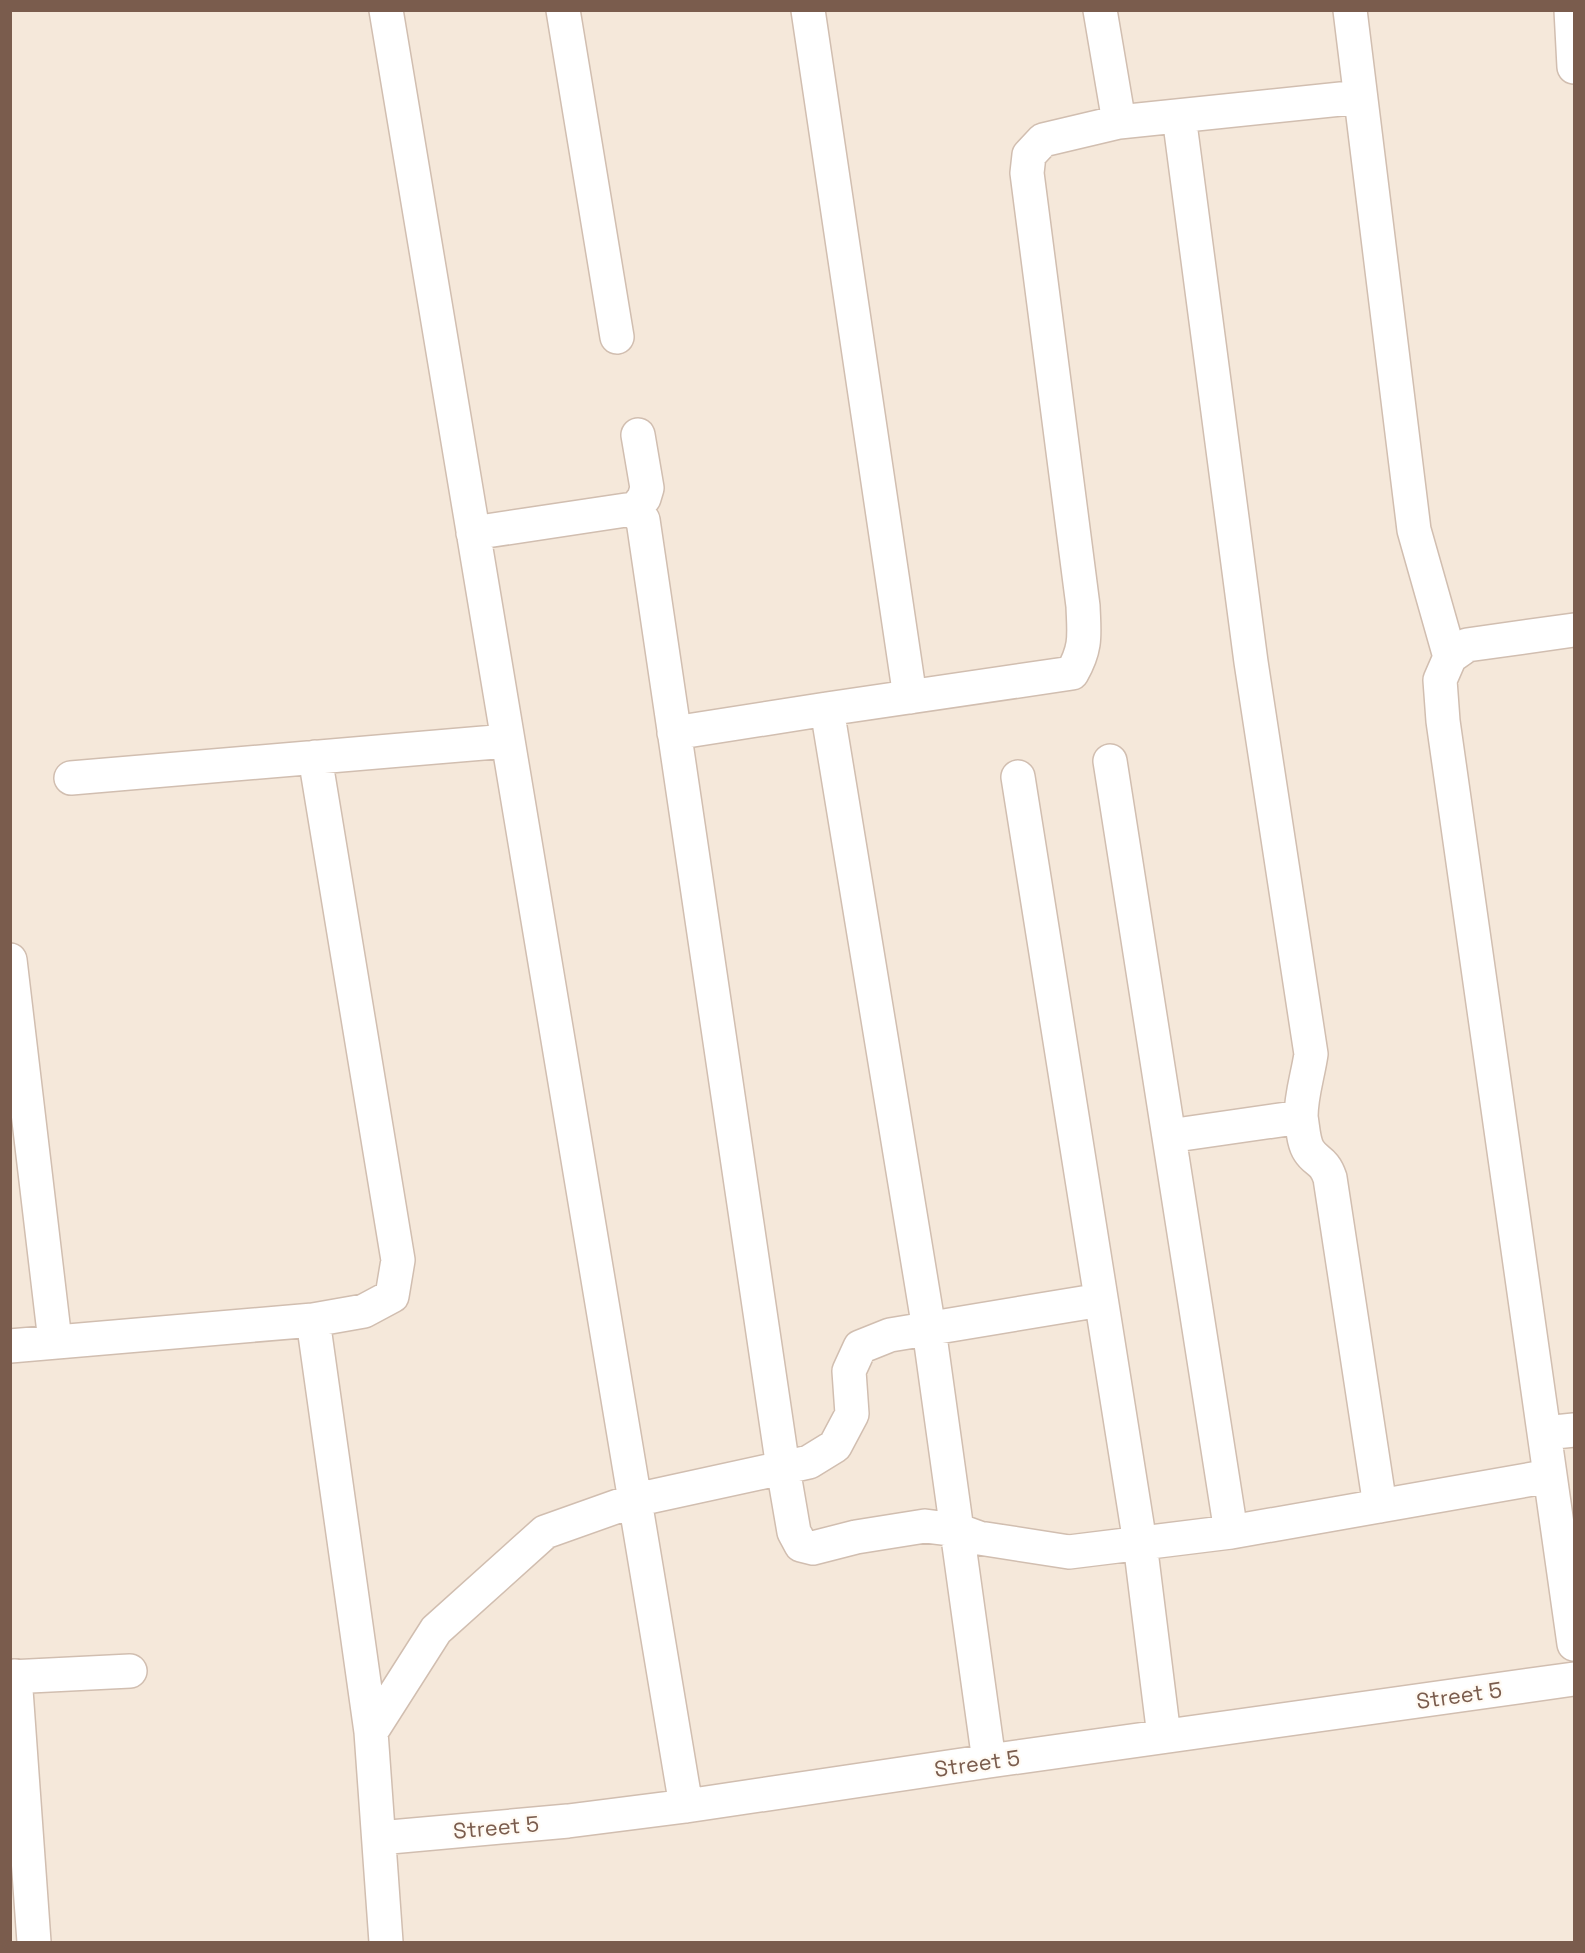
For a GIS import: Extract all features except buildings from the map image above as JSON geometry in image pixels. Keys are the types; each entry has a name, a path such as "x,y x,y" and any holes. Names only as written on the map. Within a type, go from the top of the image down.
{"street":[{"path":"386,10 686,1806"},
{"path":"563,10 618,337"},
{"path":"808,10 909,697"},
{"path":"1100,10 1119,122"},
{"path":"1350,10 1414,530 1450,657"},
{"path":"1571,10 1575,67"},
{"path":"674,733 1072,673 1081,658 1084,645 1083,606 1027,173 1029,155 1043,140 1119,122 1360,97"},
{"path":"1179,116 1251,662 1311,1054 1308,1077 1301,1098 1301,1116 1306,1147 1310,1154 1321,1161 1330,1178 1380,1506"},
{"path":"634,511 644,498 647,488 638,435"},
{"path":"473,533 626,510 634,511 643,520 783,1468 794,1532 801,1545 813,1548 856,1537 925,1526 957,1530 979,1538 1069,1552 1231,1532 1550,1476"},
{"path":"1575,630 1467,645 1450,657 1440,680 1443,721 1560,1431 1550,1476 1575,1644"},
{"path":"827,709 929,1329 990,1761"},
{"path":"71,777 507,741"},
{"path":"10,1346 313,1320 364,1311 392,1296 398,1260 315,757"},
{"path":"1110,761 1231,1532"},
{"path":"1018,777 1140,1543 1164,1736"},
{"path":"10,960 18,1082 55,1341"},
{"path":"1169,1136 1301,1116"},
{"path":"371,1732 436,1630 545,1532 635,1500 808,1462 835,1446 852,1414 849,1371 860,1347 890,1335 1101,1300"},
{"path":"313,1320 371,1732 386,1942"},
{"path":"34,1942 13,1676 130,1671"},
{"name":"Street 5","path":"379,1838 568,1821 686,1806 1575,1679"}],"shaded area":[{"path":"11,11 1574,11 1574,1942 11,1942"}]}
